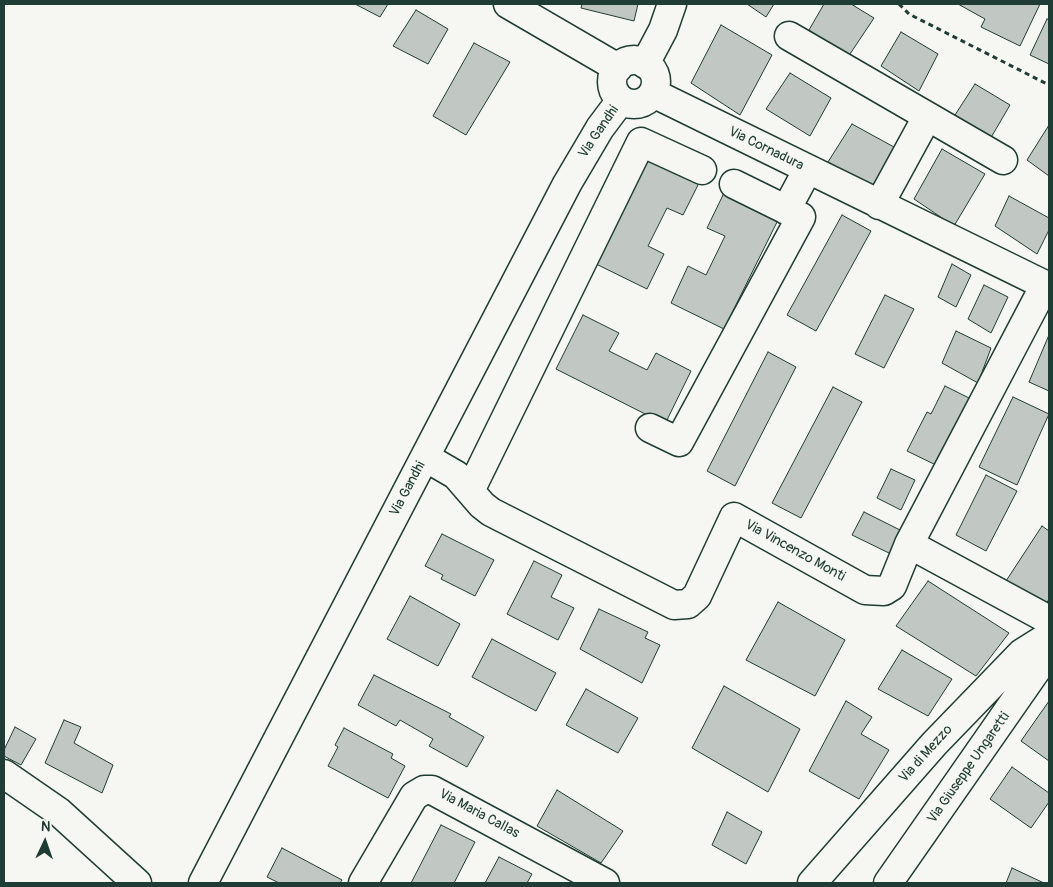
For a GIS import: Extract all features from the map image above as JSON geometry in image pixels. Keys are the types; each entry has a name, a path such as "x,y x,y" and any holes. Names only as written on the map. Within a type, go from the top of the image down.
{"street":[{"path":"508,4 618,68"},
{"path":"645,64 663,30 672,4"},
{"path":"789,36 1003,160"},
{"path":"630,61 645,64 655,77 653,93 648,99 635,104 621,100 613,88 614,74 618,68 630,61"},
{"name":"Via Cornadura","path":"653,93 1047,286"},
{"name":"Via Gandhi","path":"203,883 567,184 596,136 621,100"},
{"path":"879,204 927,117"},
{"path":"470,491 641,142 702,170"},
{"path":"786,210 808,169"},
{"path":"650,428 679,442 801,217 734,184"},
{"name":"Via Vincenzo Monti","path":"425,457 456,475 491,512 674,606 688,604 697,596 734,516 865,590 884,591 892,586 909,544 1047,286"},
{"path":"909,544 1049,620"},
{"name":"Via di Mezzo","path":"812,883 934,744 1022,653 1049,636"},
{"name":"Via Giuseppe Ungaretti","path":"888,883 1049,652"},
{"path":"4,774 59,812 136,883"},
{"name":"Via Maria Callas","path":"363,883 414,796 424,790 432,790 605,883"}],"path":[{"path":"899,4 909,14 1049,85"}],"building":[{"path":"355,4 388,4 380,17"},
{"path":"582,4 638,4 634,21 581,8"},
{"path":"747,4 774,4 766,17"},
{"path":"824,4 851,4 874,18 848,57 809,30"},
{"path":"958,4 1040,4 1020,46 981,27 985,19"},
{"path":"416,10 448,29 428,64 393,46"},
{"path":"1047,19 1049,20 1049,64 1030,55"},
{"path":"721,25 772,55 740,115 691,83"},
{"path":"901,32 938,54 919,91 881,66"},
{"path":"474,43 510,62 466,135 433,116"},
{"path":"790,73 831,98 810,136 766,109"},
{"path":"975,84 1010,105 989,141 955,115"},
{"path":"852,124 894,147 873,187 828,162"},
{"path":"1049,125 1049,176 1027,160"},
{"path":"942,149 985,174 954,226 914,199"},
{"path":"648,155 700,181 683,215 667,208 648,246 664,254 647,289 594,263"},
{"path":"724,193 778,220 724,329 671,303 688,266 706,275 725,236 707,228"},
{"path":"1009,196 1049,218 1049,230 1037,254 995,226"},
{"path":"842,215 871,231 816,331 787,315"},
{"path":"952,264 971,275 956,307 938,297"},
{"path":"984,285 1008,297 991,333 968,319"},
{"path":"885,295 914,309 884,368 855,354"},
{"path":"583,315 619,333 609,351 647,370 656,353 691,371 665,424 556,369"},
{"path":"956,331 991,348 978,383 942,363"},
{"path":"1049,335 1049,391 1029,382"},
{"path":"768,352 796,367 735,486 707,471"},
{"path":"945,386 971,399 938,466 907,451 927,412 931,414"},
{"path":"833,387 862,402 801,518 772,503"},
{"path":"1013,397 1049,414 1017,485 979,467"},
{"path":"891,469 915,480 901,510 877,498"},
{"path":"986,475 1017,491 986,551 956,535"},
{"path":"864,512 902,531 891,554 852,535"},
{"path":"1042,526 1049,531 1049,599 1045,606 1006,581"},
{"path":"442,534 494,560 475,596 441,579 443,575 425,566"},
{"path":"534,561 562,575 551,597 574,608 558,640 507,614"},
{"path":"928,581 1009,633 976,676 896,626"},
{"path":"410,596 460,624 438,666 387,639"},
{"path":"778,602 845,640 815,696 746,660"},
{"path":"599,609 648,632 645,638 660,645 642,683 580,649"},
{"path":"492,639 556,673 536,711 472,677"},
{"path":"902,650 952,679 928,716 878,689"},
{"path":"374,675 451,714 449,717 484,737 467,767 429,746 433,739 400,720 396,726 358,705"},
{"path":"724,686 800,729 768,792 692,748"},
{"path":"586,689 638,718 618,753 566,725"},
{"path":"846,701 872,717 861,734 889,750 859,799 809,771"},
{"path":"1049,701 1049,761 1021,741"},
{"path":"64,720 81,727 74,743 113,765 102,793 45,763"},
{"path":"15,727 36,739 21,765 4,756 4,750"},
{"path":"344,728 393,754 391,758 405,766 388,798 328,766 338,747 335,745"},
{"path":"1012,767 1049,793 1049,802 1031,828 990,799"},
{"path":"557,790 623,831 601,863 537,826"},
{"path":"727,812 762,832 746,864 712,845"},
{"path":"441,825 475,842 454,883 411,883"},
{"path":"282,848 342,880 340,883 279,883 267,877"},
{"path":"499,857 532,874 527,883 485,883"},
{"path":"1012,868 1044,883 1006,883"}]}
